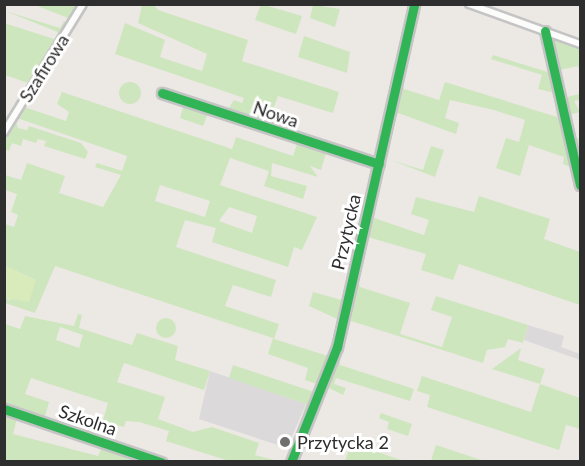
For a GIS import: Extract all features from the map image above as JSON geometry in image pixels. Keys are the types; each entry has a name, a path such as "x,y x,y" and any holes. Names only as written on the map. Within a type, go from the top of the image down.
{"street":[{"name":"Szafirowa","path":"4,132 83,4"},
{"name":"Przytycka","path":"291,462 331,368 414,4"},
{"path":"469,4 580,44"},
{"path":"545,31 580,185"},
{"name":"Nowa","path":"162,93 379,164"},
{"name":"Szkolna","path":"4,409 161,462"}],"shaded area":[{"path":"528,325 564,336 561,347 580,354 580,360 524,340"},
{"path":"210,371 306,404 287,448 199,419"}],"green space":[{"path":"32,4 75,5 79,5 71,19"},
{"path":"261,4 302,16 296,34 255,20"},
{"path":"142,5 154,5 158,10 248,40 242,61 339,92 333,113 278,96 267,126 227,111 234,100 242,103 244,98 115,54 125,23 165,40 160,57 202,71 207,54 138,23"},
{"path":"313,5 340,9 335,27 310,18"},
{"path":"5,11 60,28 64,21 68,24 16,105 28,83 5,75 4,23 54,39 58,32"},
{"path":"551,35 580,46 580,74 578,66 555,71"},
{"path":"304,36 350,52 347,73 298,57"},
{"path":"493,55 551,73 555,93 538,89 542,75 491,59"},
{"path":"402,81 404,89 439,100 445,82 557,117 555,105 573,168 563,164 564,157 529,145 520,176 496,168 506,138 519,142 525,120 494,110 450,100 445,118 459,123 456,134 398,113 393,124"},
{"path":"130,82 138,85 141,93 138,101 130,104 122,101 119,93 122,85"},
{"path":"62,92 232,149 236,137 293,156 298,141 327,150 321,170 310,166 318,177 272,163 271,176 307,186 303,199 264,186 269,171 230,158 220,185 317,217 302,250 294,247 288,267 212,242 216,228 185,220 176,247 276,280 271,297 233,285 225,306 279,324 274,339 328,356 317,384 305,380 308,368 268,354 273,338 55,266 35,313 5,303 5,298 9,300 36,280 5,266 5,224 14,227 18,215 11,212 17,194 5,190 5,175 21,180 27,163 65,176 59,193 103,207 121,175 95,167 97,163 122,171 127,156 17,118 24,107 66,121 69,112 57,104","holes":["160,185 210,201 205,217 155,201","229,207 257,216 252,233 219,221"]},
{"path":"580,94 580,100 574,101 580,112 569,115 576,139 580,138 580,165 562,98"},
{"path":"184,104 209,111 203,126 180,118"},
{"path":"16,121 18,128 27,130 29,126 81,143 88,152 85,159 44,146 46,141 38,139 36,143 23,139 21,146 12,143 9,151 5,149 5,139"},
{"path":"431,146 444,150 435,177 391,160 423,170"},
{"path":"479,196 550,219 544,239 580,252 580,305 459,264 453,280 421,270 426,254 368,237 374,210 374,218 424,235 429,220 411,214 416,197 474,212"},
{"path":"5,266 36,280 29,302 5,298"},
{"path":"358,281 360,287 410,303 400,334 442,347 452,317 431,310 436,296 528,325 523,343 508,339 505,347 487,350 483,363 351,321"},
{"path":"313,292 342,300 337,319 309,306"},
{"path":"78,314 82,315 79,328 132,345 137,333 178,346 175,360 210,371 204,390 124,363 117,382 165,397 158,419 193,432 212,427 259,443 255,455 278,461 229,461 166,441 169,431 139,422 126,421 124,427 112,424 108,441 88,435 94,417 103,420 108,403 31,378 25,394 49,402 44,420 5,407 5,324 20,329 25,316 74,326","holes":["60,327 83,335 79,348 56,340"]},
{"path":"166,318 173,321 176,328 173,335 166,338 159,335 156,328 159,321"},
{"path":"521,348 518,360 545,369 540,384 492,369"},
{"path":"339,358 340,365 414,389 410,401 336,378 334,384 346,388 343,395 329,388"},
{"path":"233,365 314,392 299,428 306,404 229,378"},
{"path":"422,376 531,412 540,384 580,398 580,429 566,425 559,450 427,407 430,395 417,391"},
{"path":"4,411 18,415 13,434 98,456 103,444 156,461 5,461"},
{"path":"381,413 412,424 408,436 387,429 389,422 379,418"},
{"path":"351,443 401,460 401,461 345,461"},
{"path":"436,445 484,461 431,461"}],"traffic: fast":[{"path":"291,462 337,347 414,4"},
{"path":"545,31 580,185"},
{"path":"162,93 379,164"},
{"path":"4,409 161,462"}],"place":[{"name":"Przytycka 2","path":"285,442"}]}
